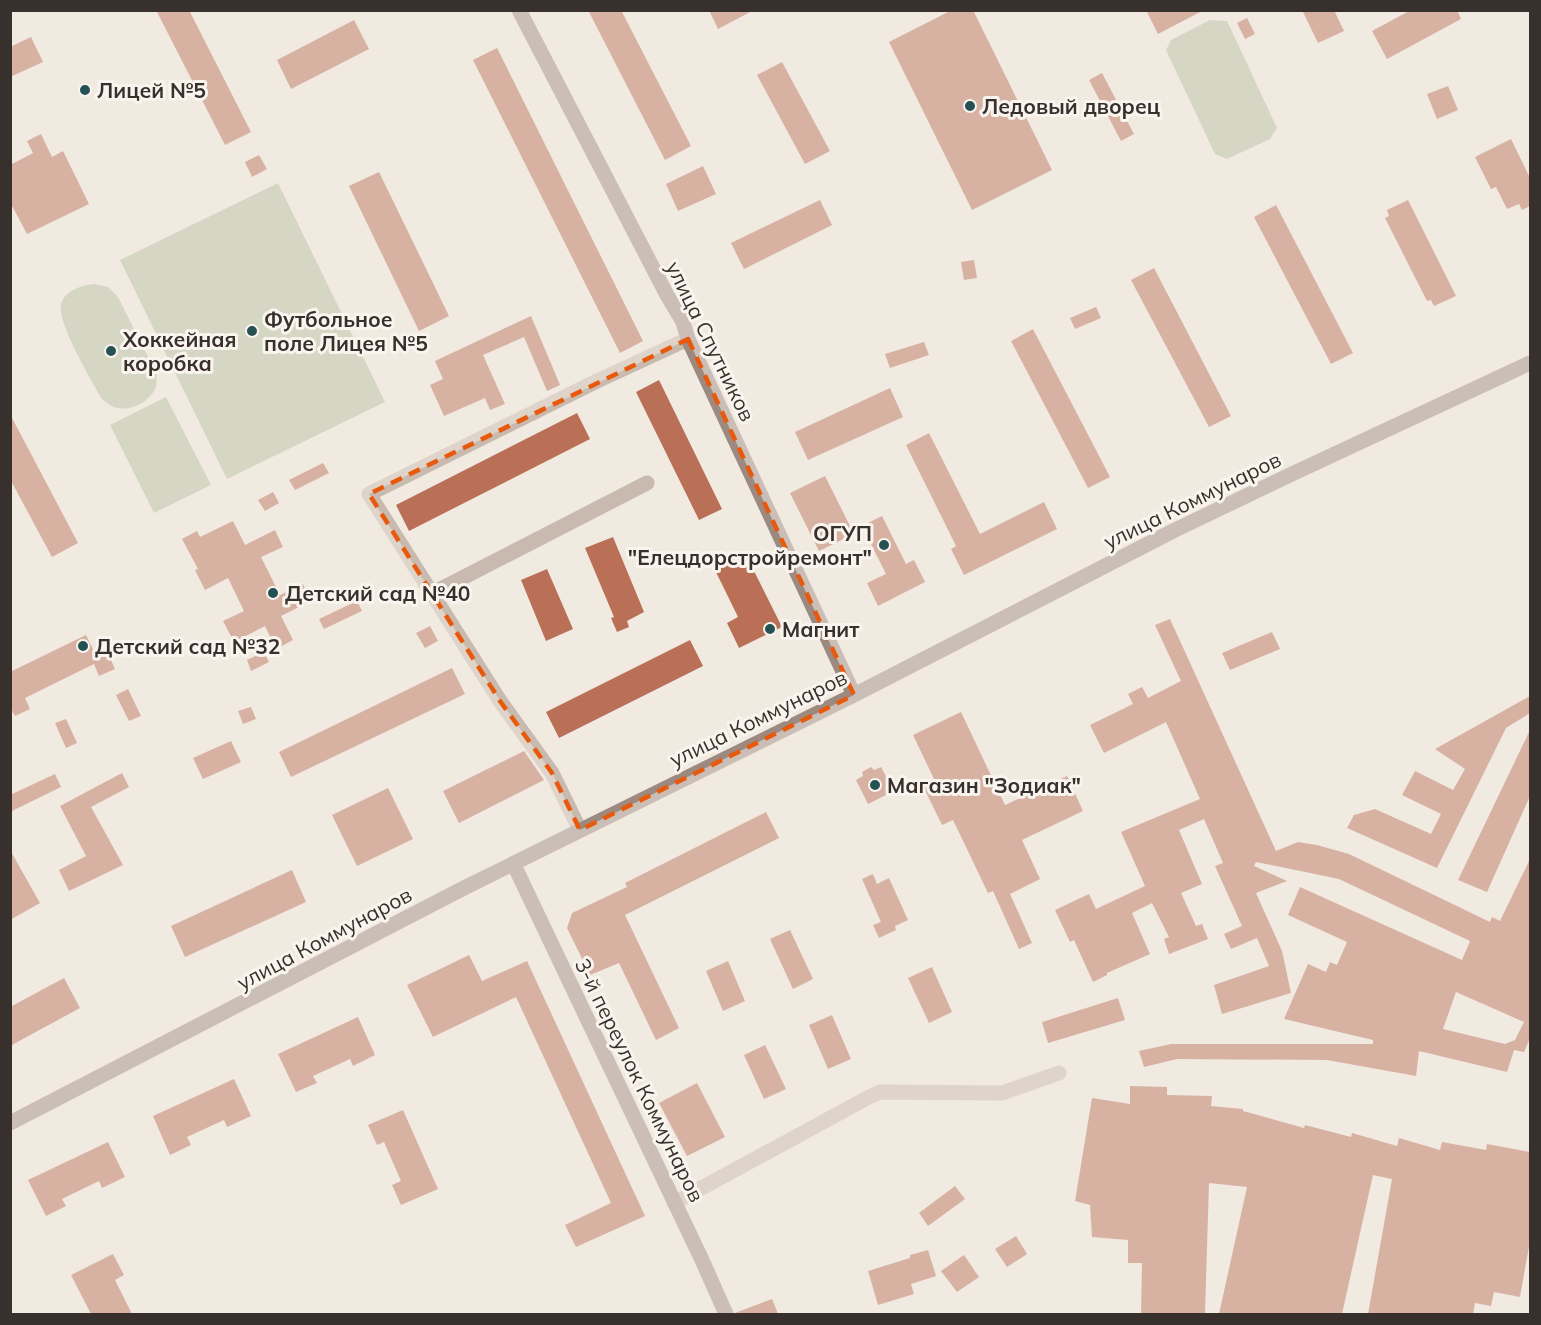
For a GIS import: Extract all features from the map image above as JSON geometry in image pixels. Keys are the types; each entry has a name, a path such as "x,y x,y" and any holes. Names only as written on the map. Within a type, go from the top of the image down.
{"main road":[{"name":"улица Спутников","path":"519,10 683,322 688,339 854,695"},
{"name":"улица Коммунаров","path":"10,1123 462,889 854,695 1175,530 1294,472 1530,363"},
{"name":"3-й переулок Коммунаров","path":"514,865 726,1314"}],"street":[{"path":"580,830 552,773 500,701 369,494 597,381 688,339"},
{"path":"433,593 647,483"},
{"path":"675,1203 880,1092 1002,1094 1059,1073"}],"highlighted area":[{"path":"688,339 854,695 580,830 552,773 500,701 369,494"}],"green space":[{"path":"1210,20 1227,21 1277,128 1270,139 1227,159 1215,154 1166,50 1171,40"},
{"name":"Футбольное поле Лицея №5","path":"278,183 385,402 227,479 120,260"},
{"name":"Хоккейная коробка","path":"95,284 108,287 118,297 157,375 156,388 152,394 144,402 134,407 123,409 115,407 101,398 64,324 61,304 66,295 75,289"},
{"path":"166,397 211,485 154,513 110,425"}],"building":[{"path":"156,10 189,10 251,132 225,145"},
{"path":"588,10 621,10 691,146 665,160"},
{"path":"709,10 754,10 718,29"},
{"name":"Ледовый дворец","path":"952,10 973,10 1052,170 972,210 889,42"},
{"path":"1146,10 1204,10 1158,34"},
{"path":"1302,10 1334,10 1344,31 1318,43"},
{"path":"1411,10 1457,10 1461,19 1387,59 1372,31"},
{"path":"1247,18 1255,34 1245,39 1237,23"},
{"path":"354,20 369,49 291,89 277,60"},
{"path":"31,37 43,62 10,77 10,47"},
{"path":"497,48 643,341 620,353 473,60"},
{"path":"782,62 830,151 805,164 757,75"},
{"path":"1102,73 1134,134 1121,141 1089,80"},
{"path":"1448,86 1458,110 1437,119 1427,94"},
{"path":"41,134 52,157 63,151 89,204 27,234 10,202 10,165 33,153 27,141"},
{"path":"1511,139 1530,178 1530,206 1522,210 1519,204 1507,209 1496,187 1491,189 1475,157"},
{"path":"259,155 267,169 252,177 245,162"},
{"path":"703,166 716,194 678,211 666,184"},
{"path":"379,172 449,316 419,331 349,186"},
{"path":"820,200 832,225 744,269 731,243"},
{"path":"1408,200 1456,296 1434,306 1431,300 1427,301 1385,218 1389,216 1387,210"},
{"path":"1276,205 1353,353 1331,364 1254,217"},
{"path":"974,260 977,278 964,280 961,262"},
{"path":"1154,268 1231,416 1209,427 1131,280"},
{"path":"1096,307 1101,318 1075,329 1070,318"},
{"path":"531,316 560,385 547,391 524,337 483,355 505,404 490,410 485,398 444,416 430,385 443,379 435,361"},
{"path":"1033,329 1110,477 1088,488 1011,341"},
{"path":"924,342 929,355 890,368 885,354"},
{"path":"659,380 722,509 699,520 636,392"},
{"path":"890,388 903,417 808,460 795,432"},
{"path":"577,413 590,439 409,531 396,505"},
{"path":"10,414 78,543 52,557 10,479"},
{"path":"929,433 980,534 1044,502 1057,529 964,575 951,549 956,546 906,445"},
{"path":"323,463 329,473 295,490 289,480"},
{"path":"825,476 854,534 819,551 790,493"},
{"path":"273,492 279,503 265,511 258,500"},
{"path":"882,516 906,564 914,560 925,582 878,606 867,583 886,574 862,526"},
{"path":"233,521 245,545 275,530 283,547 261,557 280,595 303,584 311,601 281,616 293,640 276,649 265,626 234,642 223,621 244,611 228,578 205,590 195,570 198,569 182,539 197,531 200,537"},
{"path":"613,537 644,612 627,621 629,627 617,632 611,618 614,617 585,548"},
{"path":"745,553 782,627 739,648 727,623 738,617 714,568"},
{"path":"547,569 573,629 546,641 521,580"},
{"path":"357,601 362,611 324,629 319,619"},
{"path":"1170,619 1276,851 1298,842 1349,854 1490,922 1492,917 1500,921 1530,859 1530,1038 1524,1052 1514,1050 1507,1072 1419,1051 1416,1076 1327,1060 1177,1059 1144,1067 1139,1051 1171,1044 1373,1044 1373,1040 1284,1019 1308,964 1326,972 1330,962 1337,965 1347,942 1288,915 1300,887 1462,960 1470,941 1339,879 1256,862 1254,866 1287,881 1256,893 1282,951 1291,993 1222,1014 1214,985 1269,966 1257,938 1231,949 1224,934 1242,926 1215,866 1223,863 1204,819 1179,830 1202,884 1181,893 1196,926 1202,924 1208,939 1169,954 1164,939 1169,937 1152,903 1132,913 1150,954 1107,973 1093,982 1074,940 1070,942 1055,910 1089,894 1096,909 1145,886 1121,832 1200,799 1166,722 1104,753 1090,725 1133,704 1128,694 1142,687 1148,698 1181,681 1155,625","holes":["1456,992 1524,1022 1515,1040 1505,1044 1443,1029"]},
{"path":"430,626 438,641 425,648 416,633"},
{"path":"1272,632 1280,649 1230,670 1222,653"},
{"path":"86,635 96,655 107,651 115,669 99,676 94,664 25,698 30,709 15,716 10,707 10,672"},
{"path":"690,640 703,666 559,738 546,712"},
{"path":"264,652 269,662 251,671 247,660"},
{"path":"452,668 465,694 291,777 279,752"},
{"path":"128,689 141,716 129,721 116,695"},
{"path":"1530,696 1530,713 1506,728 1437,868 1347,828 1354,815 1375,809 1431,834 1441,814 1402,795 1415,771 1453,790 1465,769 1435,749"},
{"path":"251,707 256,719 243,724 238,711"},
{"path":"961,712 1005,805 1067,776 1083,811 1022,840 1040,879 1010,894 1032,943 1019,949 993,891 988,893 953,820 942,825 922,784 934,779 913,735"},
{"path":"66,719 77,743 66,748 55,723"},
{"path":"1530,730 1530,796 1487,892 1458,880"},
{"path":"231,741 241,762 203,779 193,758"},
{"path":"524,751 544,780 459,823 443,791"},
{"name":"Магазин \"Зодиак\"","path":"871,767 874,770 881,767 894,791 868,804 856,780 863,776 862,772"},
{"path":"122,773 129,787 91,807 123,865 69,891 59,870 86,856 60,806"},
{"path":"55,774 61,787 10,812 10,795"},
{"path":"388,788 413,839 357,866 332,815"},
{"path":"766,812 779,838 625,915 679,1028 656,1040 619,963 590,975 567,928 572,913 627,887 625,883"},
{"path":"10,850 40,903 10,920"},
{"path":"292,870 306,902 185,957 171,926"},
{"path":"873,874 877,884 889,878 908,920 895,926 896,930 879,938 873,925 881,922 862,879"},
{"path":"790,930 813,979 793,989 770,939"},
{"path":"469,955 482,981 527,961 645,1216 576,1247 565,1225 611,1203 516,997 433,1037 407,985"},
{"path":"728,961 745,1001 723,1011 706,971"},
{"path":"932,967 952,1012 929,1023 908,978"},
{"path":"64,978 80,1008 10,1046 10,1007"},
{"path":"1118,998 1125,1020 1048,1043 1042,1022"},
{"path":"832,1015 851,1059 828,1069 809,1025"},
{"path":"358,1017 375,1055 353,1066 350,1059 313,1076 317,1083 296,1092 278,1054"},
{"path":"765,1045 786,1089 764,1099 744,1055"},
{"path":"234,1079 251,1116 227,1127 224,1120 187,1137 191,1145 170,1155 153,1116"},
{"path":"697,1083 725,1137 687,1156 659,1103"},
{"path":"1130,1086 1167,1087 1167,1095 1212,1096 1211,1106 1243,1109 1243,1111 1304,1128 1305,1125 1351,1137 1352,1133 1397,1146 1399,1138 1440,1150 1442,1142 1486,1150 1487,1144 1530,1152 1530,1241 1520,1297 1494,1292 1491,1306 1475,1303 1473,1314 1368,1314 1392,1179 1373,1175 1342,1314 1219,1314 1247,1187 1209,1183 1205,1314 1141,1314 1142,1263 1128,1263 1128,1240 1092,1237 1090,1205 1075,1201 1092,1098 1130,1104"},
{"path":"403,1110 438,1189 401,1205 392,1185 401,1181 384,1142 377,1145 368,1125"},
{"path":"108,1142 125,1177 102,1188 99,1181 62,1199 66,1206 46,1216 28,1180"},
{"path":"955,1186 965,1199 928,1226 919,1213"},
{"path":"1016,1236 1027,1254 1007,1267 995,1249"},
{"path":"928,1250 936,1276 911,1284 914,1294 878,1305 868,1271"},
{"path":"113,1254 124,1275 115,1280 132,1314 91,1314 71,1275"},
{"path":"964,1255 979,1277 957,1292 941,1271"},
{"path":"772,1299 778,1314 735,1313"}],"place":[{"name":"Лицей №5","path":"85,90"},
{"name":"Ледовый дворец","path":"970,106"},
{"name":"Футбольное поле Лицея №5","path":"252,331"},
{"name":"Хоккейная коробка","path":"111,351"},
{"name":"ОГУП \"Елецдорстройремонт\"","path":"884,545"},
{"name":"Детский сад №40","path":"273,593"},
{"name":"Магнит","path":"770,629"},
{"name":"Детский сад №32","path":"83,646"},
{"name":"Магазин \"Зодиак\"","path":"875,785"}]}
